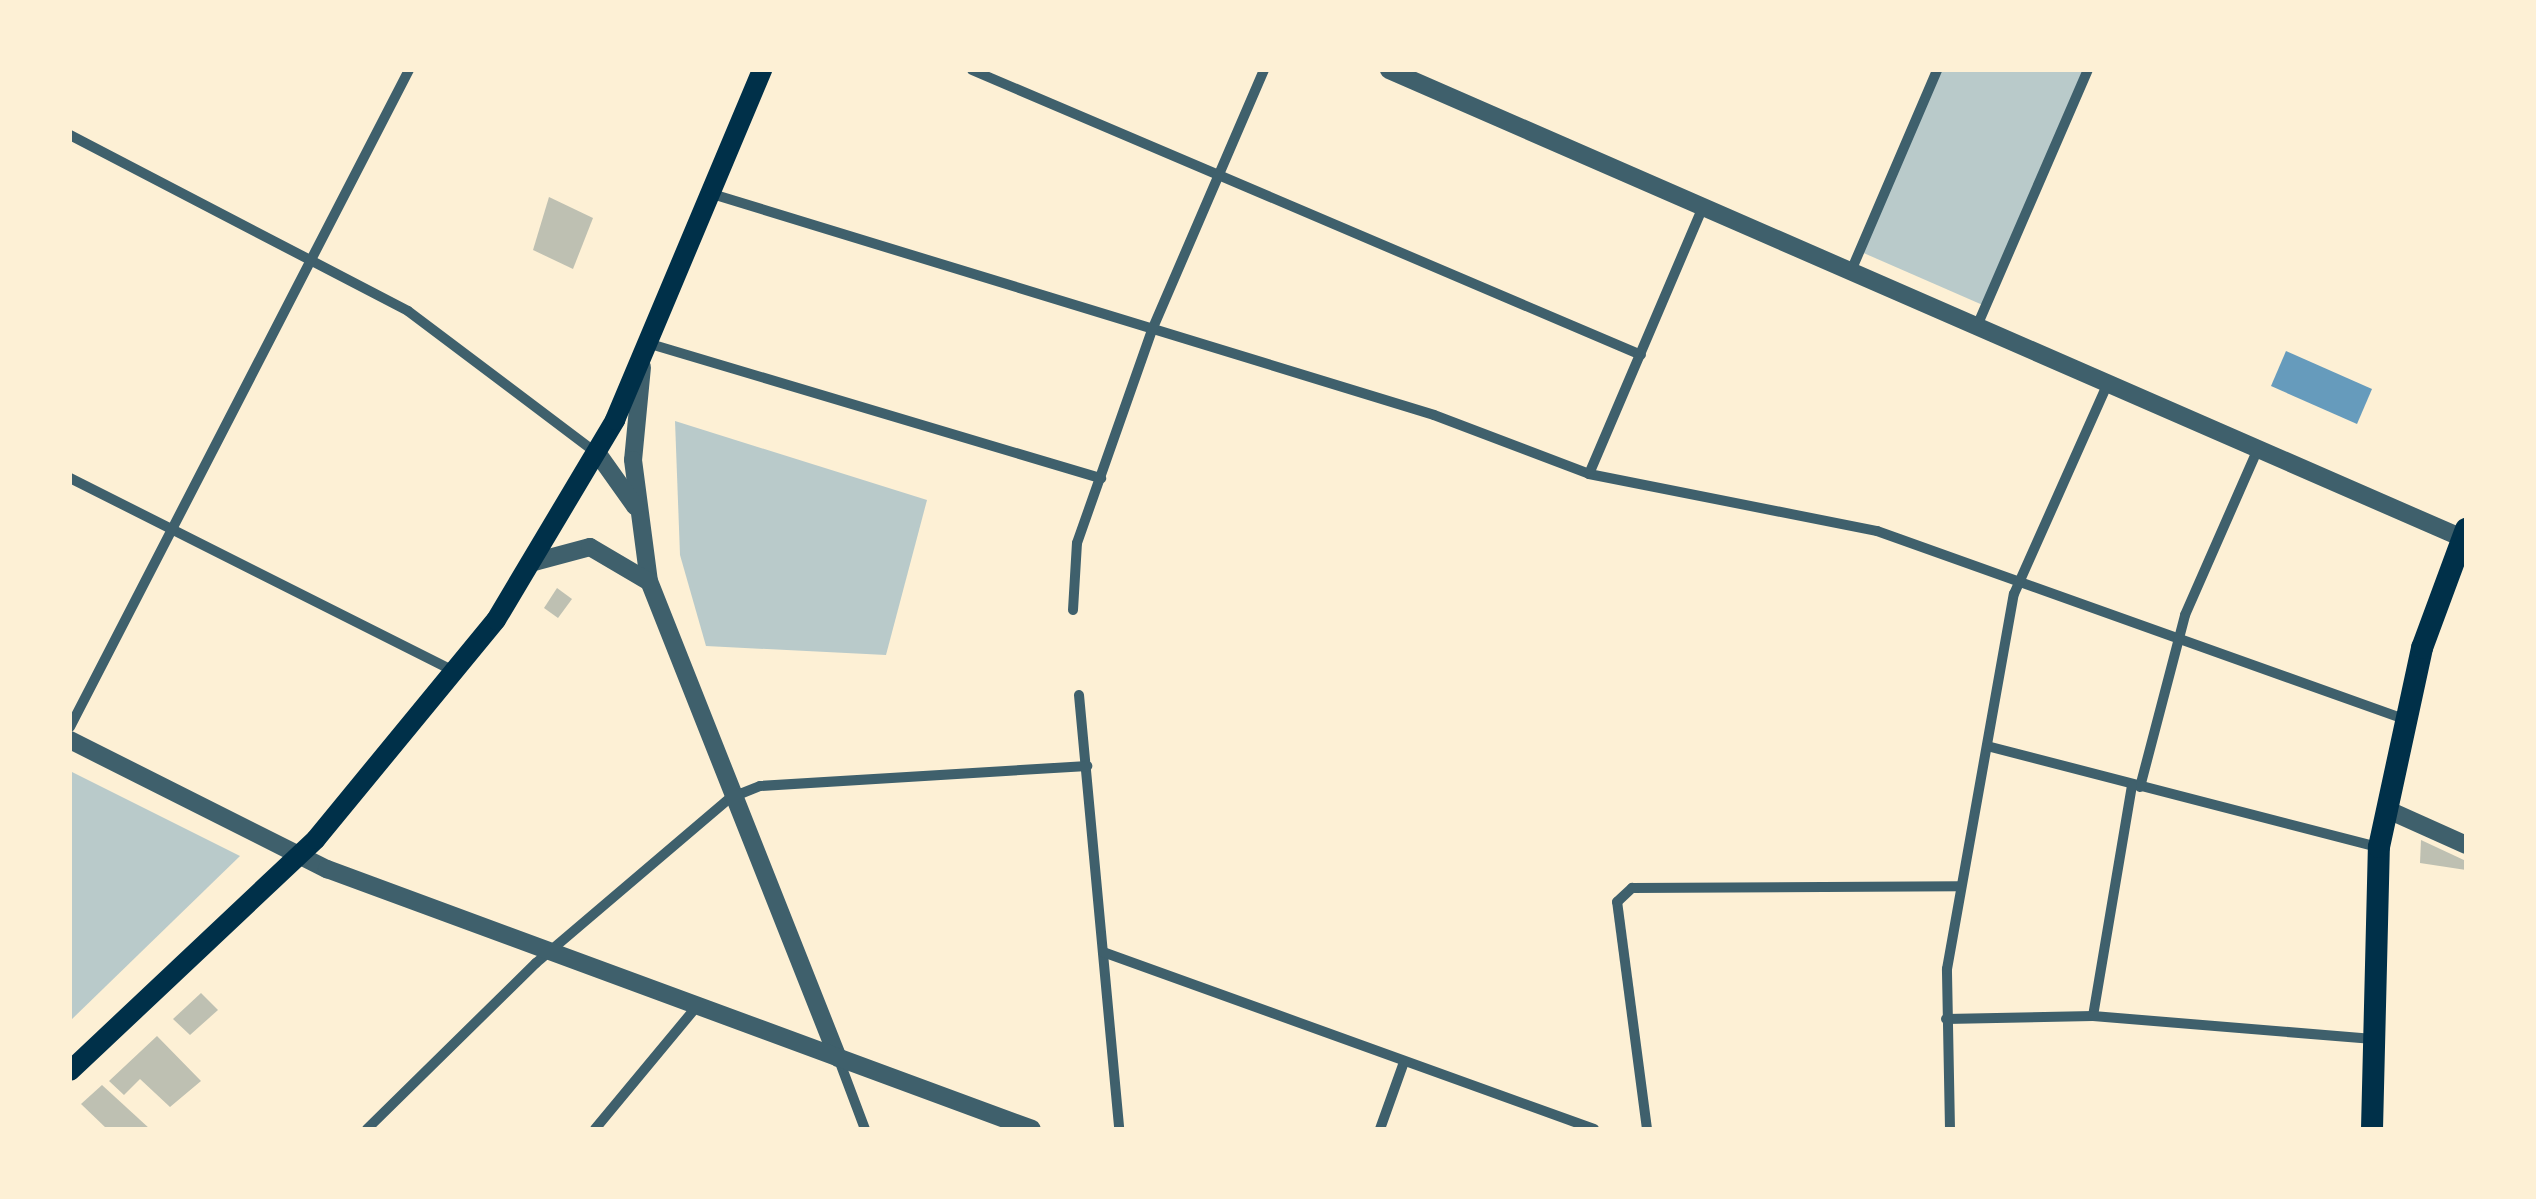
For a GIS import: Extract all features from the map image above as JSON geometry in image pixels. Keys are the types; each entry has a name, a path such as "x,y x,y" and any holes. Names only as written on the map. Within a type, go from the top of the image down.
{"highway":[{"path":"2372,1129 2370,1039 2379,847 2404,719 2465,536"}],"main road":[{"path":"70,1071 299,857 458,674 534,562 598,454 762,70"}],"street":[{"path":"70,727 409,70"},
{"path":"972,70 1224,171 1641,355"},
{"path":"1073,610 1076,544 1152,330 1224,171 1264,70"},
{"path":"1389,70 2465,536"},
{"path":"1850,271 1937,70"},
{"path":"1977,326 2088,70"},
{"path":"70,135 311,259 462,346 598,454 635,506"},
{"path":"708,193 1152,330 1589,474 1877,531 2180,633 2404,719"},
{"path":"1589,474 1703,207"},
{"path":"864,1128 730,798 649,581 635,506 645,343 1101,478"},
{"path":"1950,1129 1946,1019 1960,886 2019,578 2108,383"},
{"path":"2093,1016 2136,786 2180,633 2258,449"},
{"path":"70,478 458,674"},
{"path":"534,562 590,547 649,581"},
{"path":"1079,695 1119,1129"},
{"path":"70,740 299,857 1032,1129"},
{"path":"1987,746 2379,847"},
{"path":"367,1129 550,951 730,798 760,786 1087,766"},
{"path":"2386,808 2466,845"},
{"path":"1647,1129 1617,902 1632,888 1960,886"},
{"path":"1103,952 1594,1129"},
{"path":"596,1129 696,1006"},
{"path":"1946,1019 2093,1016 2370,1039"},
{"path":"1380,1129 1404,1062"}],"shaded area":[{"path":"1937,70 2088,70 1985,306 1859,251"},
{"path":"675,421 927,500 886,655 706,646 680,555"},
{"path":"70,771 240,856 70,1021"}],"water":[{"path":"2286,351 2372,389 2357,424 2271,386"}],"building":[{"path":"549,197 593,218 573,269 533,250"},
{"path":"557,588 572,599 558,618 544,608"},
{"path":"2421,840 2466,861 2466,870 2420,863"},
{"path":"201,993 218,1010 190,1035 173,1019"},
{"path":"157,1036 201,1081 170,1107 140,1079 124,1095 109,1081"},
{"path":"102,1085 150,1129 107,1129 81,1104"}]}
